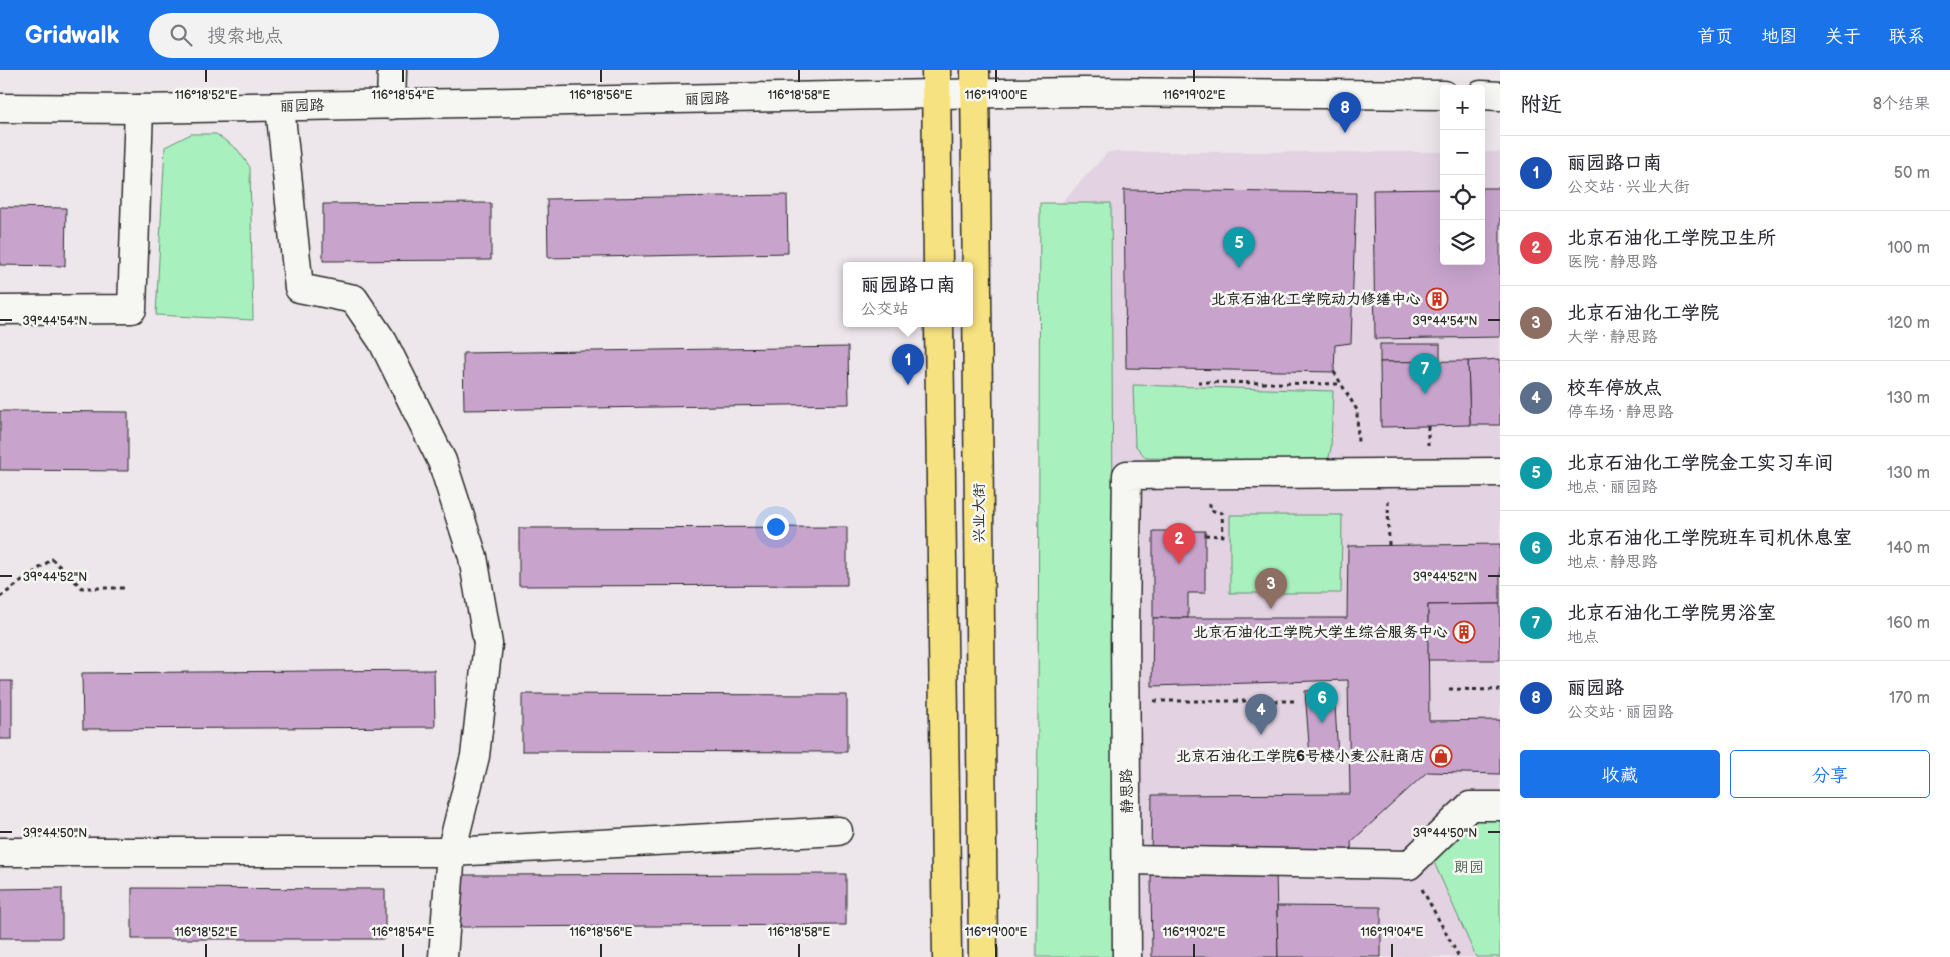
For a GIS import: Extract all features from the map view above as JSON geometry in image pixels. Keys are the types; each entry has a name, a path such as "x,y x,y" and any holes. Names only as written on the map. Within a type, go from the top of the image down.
{"main road":[{"path":"936,82 938,262"},
{"name":"兴业大街","path":"976,82 983,957"},
{"path":"939,327 947,957"}],"street":[{"path":"391,105 392,70"},
{"name":"丽园路","path":"0,108 139,109 391,105 936,82 976,82 1092,92 1440,95"},
{"path":"1485,96 1500,96"},
{"path":"280,107 299,288 354,299 383,342 442,461 473,557 488,644 475,756 451,852 443,957"},
{"path":"0,310 132,308 139,109"},
{"path":"1212,474 1500,472"},
{"name":"静思路","path":"1127,957 1125,625 1127,475 1212,474"},
{"path":"1127,860 1409,865 1470,806 1500,806"},
{"path":"0,852 451,852 838,831"}],"path":[{"path":"1334,372 1357,410 1360,473"},
{"path":"1198,382 1341,384"},
{"path":"1387,473 1389,545"},
{"path":"1205,535 1223,536 1222,513 1210,510 1212,474"},
{"path":"0,597 52,559 82,588 125,588"},
{"path":"1449,689 1500,690"},
{"path":"1126,701 1296,701"},
{"path":"1409,865 1459,957"}],"shaded area":[{"path":"1108,152 1440,152 1440,265 1485,265 1485,152 1500,152 1500,957 1035,957 1050,215"}],"green space":[{"path":"191,134 216,134 237,149 250,167 253,320 156,315 165,147"},
{"path":"1040,203 1111,203 1116,957 1037,957"},
{"path":"1133,385 1333,391 1331,448 1328,461 1146,458 1135,445"},
{"path":"1230,515 1342,515 1341,593 1230,593"},
{"name":"朗园","path":"1475,819 1500,819 1500,957 1476,957 1433,860"}],"building":[{"name":"北京石油化工学院动力修缮中心","path":"1485,188 1500,188 1500,337 1375,339 1373,190 1440,189 1440,265 1485,265"},
{"path":"1124,190 1356,193 1351,343 1335,345 1334,372 1126,368"},
{"path":"787,195 788,253 548,258 547,199"},
{"path":"491,203 491,260 323,261 323,204"},
{"path":"0,207 66,208 65,266 0,265"},
{"path":"1380,344 1440,344 1440,362 1380,362"},
{"path":"848,347 849,404 464,410 463,353"},
{"path":"1500,359 1500,425 1470,425 1468,361"},
{"path":"1468,361 1470,425 1381,427 1380,362"},
{"path":"0,411 128,412 128,471 0,470"},
{"path":"847,527 847,585 519,586 519,528"},
{"path":"1153,531 1205,531 1205,593 1188,593 1188,618 1153,618"},
{"path":"1500,544 1500,604 1428,605 1429,721 1500,720 1500,774 1427,772 1351,842 1352,856 1151,857 1152,795 1350,794 1348,680 1152,686 1153,618 1347,618 1348,546"},
{"name":"北京石油化工学院大学生综合服务中心","path":"1500,604 1500,660 1428,660 1428,605"},
{"path":"434,670 435,727 83,729 82,673"},
{"path":"0,681 12,681 12,739 0,739"},
{"path":"1334,689 1338,756 1310,757 1305,691"},
{"path":"522,694 847,695 847,752 522,751"},
{"path":"1276,872 1278,957 1152,957 1151,874"},
{"path":"846,874 846,925 460,927 460,875"},
{"path":"62,888 62,938 0,938 0,889"},
{"path":"132,888 385,889 385,939 132,939"},
{"path":"1277,906 1381,907 1381,957 1278,957"}],"place":[{"name":"丽园路","path":"1345,133"},
{"name":"北京石油化工学院金工实习车间","path":"1239,268"},
{"name":"北京石油化工学院动力修缮中心","path":"1437,299"},
{"name":"丽园路口南","path":"908,385"},
{"name":"北京石油化工学院男浴室","path":"1425,394"},
{"name":"北京石油化工学院卫生所","path":"1179,564"},
{"name":"北京石油化工学院","path":"1271,609"},
{"name":"北京石油化工学院大学生综合服务中心","path":"1464,632"},
{"name":"北京石油化工学院班车司机休息室","path":"1322,723"},
{"name":"校车停放点","path":"1261,735"},
{"name":"北京石油化工学院6号楼小麦公社商店","path":"1441,756"}]}
